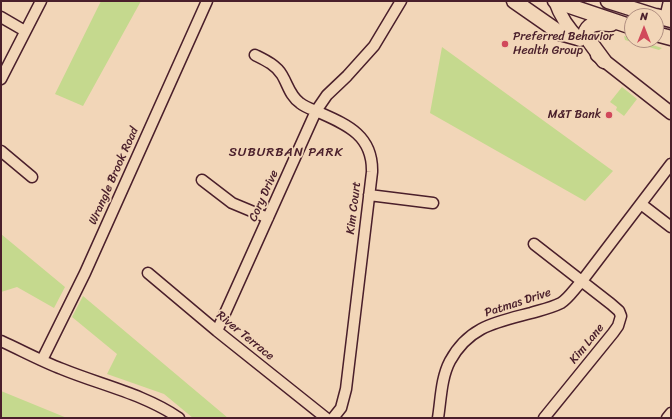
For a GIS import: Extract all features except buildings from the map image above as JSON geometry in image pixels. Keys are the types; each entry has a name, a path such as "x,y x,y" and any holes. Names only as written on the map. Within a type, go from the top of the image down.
{"highway":[{"path":"514,1 560,33 578,38"},
{"path":"555,1 624,25"},
{"path":"608,1 630,8"},
{"path":"604,61 590,42 586,31 588,27 597,24 624,26"}],"main road":[{"path":"555,1 559,12 569,29 578,38 604,61 671,113"}],"street":[{"path":"1,78 41,1"},
{"name":"Wrangle Brook Road","path":"42,360 85,273 207,1"},
{"name":"Cory Drive","path":"217,331 316,111 327,95 347,76 374,46 401,1"},
{"path":"664,13 669,1"},
{"path":"1,17 25,31"},
{"name":"Kim Court","path":"255,55 279,70 296,100 305,107 350,127 362,137 371,158 372,172 346,389 341,408 333,418"},
{"path":"1,151 32,177"},
{"name":"Patmas Drive","path":"438,418 443,383 450,362 460,345 474,333 492,323 549,308 562,302 582,281 671,164"},
{"path":"202,180 232,203 268,218"},
{"path":"369,195 433,203"},
{"path":"641,204 671,227"},
{"name":"Kim Lane","path":"534,244 611,304 619,311 621,316 618,326 613,333 544,418"},
{"name":"River Terrace","path":"148,273 217,331 326,418"},
{"path":"1,341 62,369 120,389 164,407 180,418"},
{"path":"667,418 671,413"}],"green space":[{"path":"101,1 141,1 83,106 55,94"},
{"path":"442,47 613,171 585,201 430,113"},
{"path":"622,87 637,99 624,116 616,110 617,107 610,102"},
{"path":"1,234 65,287 54,308 17,287 1,292"},
{"path":"83,296 228,418 193,418 164,394 107,374 117,354 72,317"},
{"path":"1,391 67,418 1,418"}],"place":[{"name":"Preferred Behavior Health Group","path":"505,44"},
{"name":"M&T Bank","path":"609,115"}],"district":[{"name":"SUBURBAN PARK","path":"286,153"}]}
